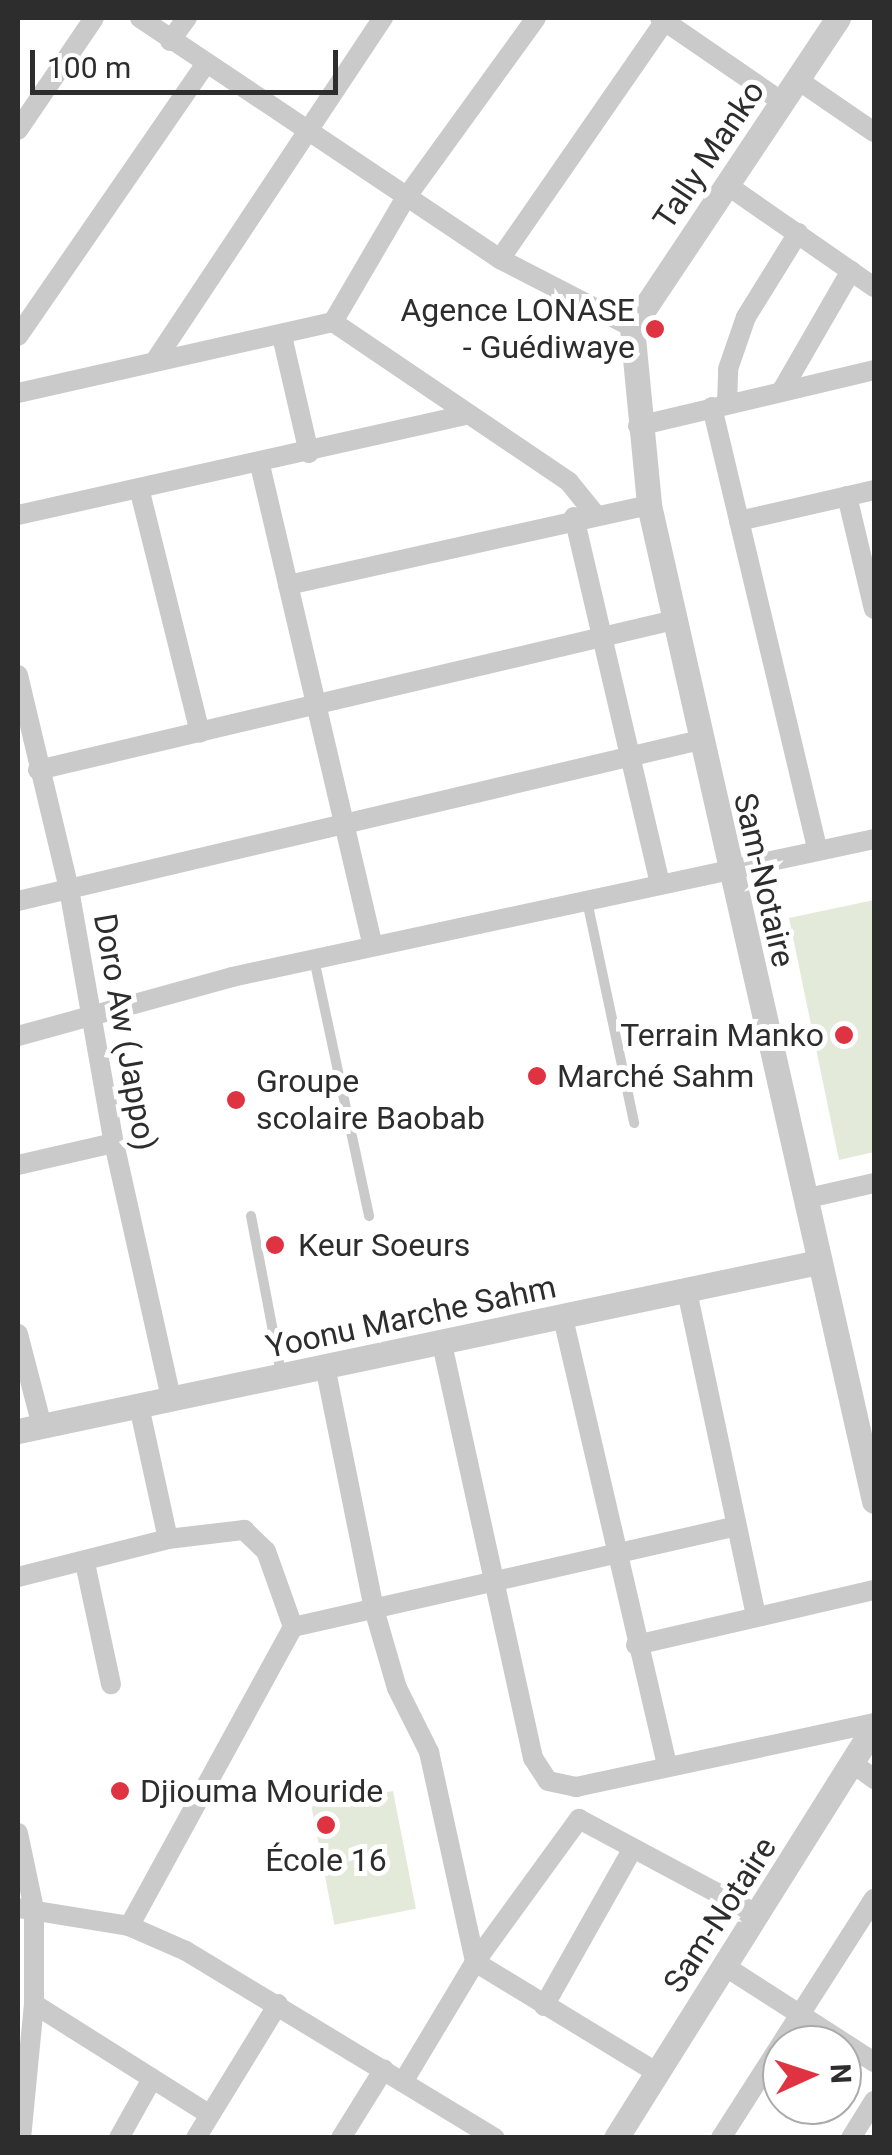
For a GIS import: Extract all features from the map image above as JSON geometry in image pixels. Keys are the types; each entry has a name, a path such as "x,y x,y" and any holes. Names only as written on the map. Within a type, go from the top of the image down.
{"street":[{"path":"18,130 94,18"},
{"path":"140,18 500,259 632,327"},
{"path":"170,41 187,18"},
{"path":"155,361 383,18"},
{"path":"18,393 333,322 405,199 536,18"},
{"name":"Tally Manko","path":"632,327 838,18"},
{"path":"500,259 663,19 782,102"},
{"path":"18,336 206,64"},
{"path":"798,80 874,132"},
{"path":"727,185 874,286"},
{"path":"798,234 746,318 719,406 739,521 817,849"},
{"path":"782,392 851,271"},
{"path":"333,322 568,482 584,515 600,638 660,883"},
{"name":"Sam-Notaire","path":"632,327 638,426 649,505 818,1262 866,1412 874,1501"},
{"path":"282,336 309,453"},
{"path":"638,426 874,370"},
{"path":"18,515 260,466 469,414"},
{"path":"260,466 373,945"},
{"path":"739,521 874,490"},
{"path":"140,492 200,733"},
{"path":"847,496 874,609"},
{"path":"288,584 584,515 649,505"},
{"path":"38,770 674,620"},
{"name":"Doro Aw (Jappo)","path":"18,676 70,889 114,1143 171,1399"},
{"path":"18,901 700,740"},
{"path":"18,1036 314,958 874,838"},
{"path":"18,1165 114,1143"},
{"path":"804,1199 874,1183"},
{"name":"Yoonu Marche Sahm","path":"30,1428 326,1371 818,1262"},
{"path":"687,1291 734,1527 756,1616"},
{"path":"563,1318 666,1762"},
{"path":"18,1334 30,1428"},
{"path":"442,1344 498,1583 533,1758 552,1784 576,1786 666,1762 874,1724"},
{"path":"326,1371 374,1610 397,1688 429,1752 475,1962 656,2072"},
{"path":"139,1406 168,1539"},
{"path":"293,1626 616,1557 734,1527"},
{"path":"18,1577 168,1539 235,1529 250,1533 266,1551 293,1626 128,1926"},
{"path":"85,1563 112,1684"},
{"path":"636,1645 874,1590"},
{"name":"Sam-Notaire","path":"616,2138 758,1916 865,1772 874,1724"},
{"path":"403,2082 475,1962 579,1819 576,1786"},
{"path":"579,1819 758,1916"},
{"path":"18,1834 34,2004 23,2083 21,2138"},
{"path":"544,2006 632,1850"},
{"path":"720,2138 874,1899"},
{"path":"26,1909 128,1926 278,2004 495,2138"},
{"path":"726,1967 874,2062"},
{"path":"34,2004 210,2115"},
{"path":"196,2138 278,2004"},
{"path":"341,2138 384,2070"},
{"path":"119,2138 152,2079"},
{"path":"851,2138 874,2100"}],"lane":[{"path":"587,900 634,1123"},
{"path":"314,958 369,1216"},
{"path":"251,1216 282,1379"}],"green space":[{"name":"Terrain Manko","path":"874,900 874,1152 839,1160 789,918"},
{"path":"393,1791 416,1909 334,1925 312,1807"}],"place":[{"name":"Agence LONASE - Guédiwaye","path":"655,329"},
{"name":"Terrain Manko","path":"844,1035"},
{"name":"Marché Sahm","path":"537,1076"},
{"name":"Groupe scolaire Baobab","path":"236,1100"},
{"name":"Keur Soeurs","path":"275,1245"},
{"name":"Djiouma Mouride","path":"120,1791"},
{"name":"École 16","path":"326,1825"}]}
